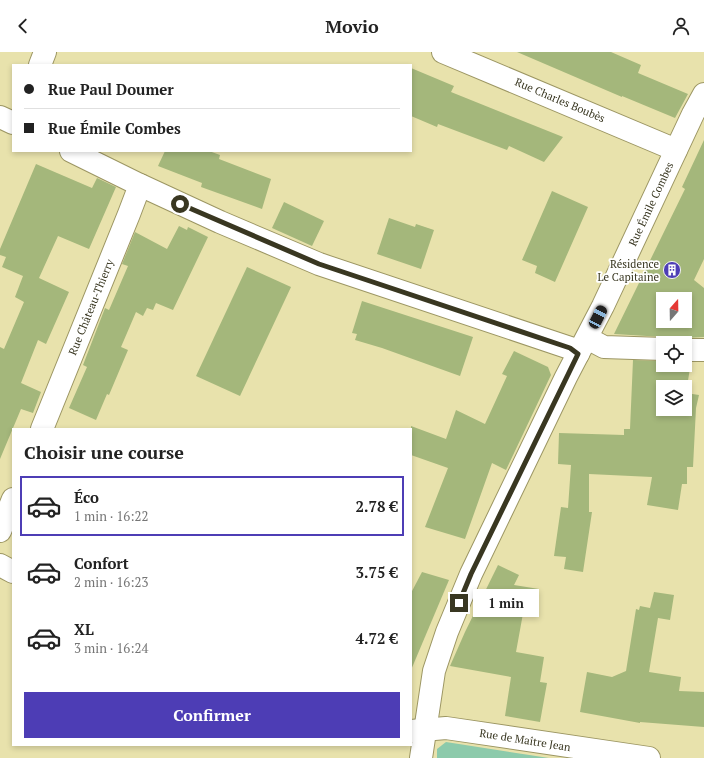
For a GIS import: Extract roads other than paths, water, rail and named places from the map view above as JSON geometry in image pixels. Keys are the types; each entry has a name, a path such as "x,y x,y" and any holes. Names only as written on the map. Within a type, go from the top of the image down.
{"street":[{"path":"40,64 45,52"},
{"name":"Rue Charles Boubès","path":"443,52 676,150"},
{"name":"Rue Émile Combes","path":"421,758 418,730 447,632 471,574 603,306 704,94"},
{"path":"0,117 12,123"},
{"path":"73,152 220,222 319,264 570,348 582,346 656,349"},
{"name":"Rue Château-Thierry","path":"42,428 140,185"},
{"path":"692,350 704,350"},
{"path":"0,531 12,501"},
{"path":"0,565 12,571"},
{"name":"Rue de Maître Jean","path":"418,730 446,728 649,758"}],"place":[{"name":"Résidence Le Capitaine","path":"672,270"}]}
